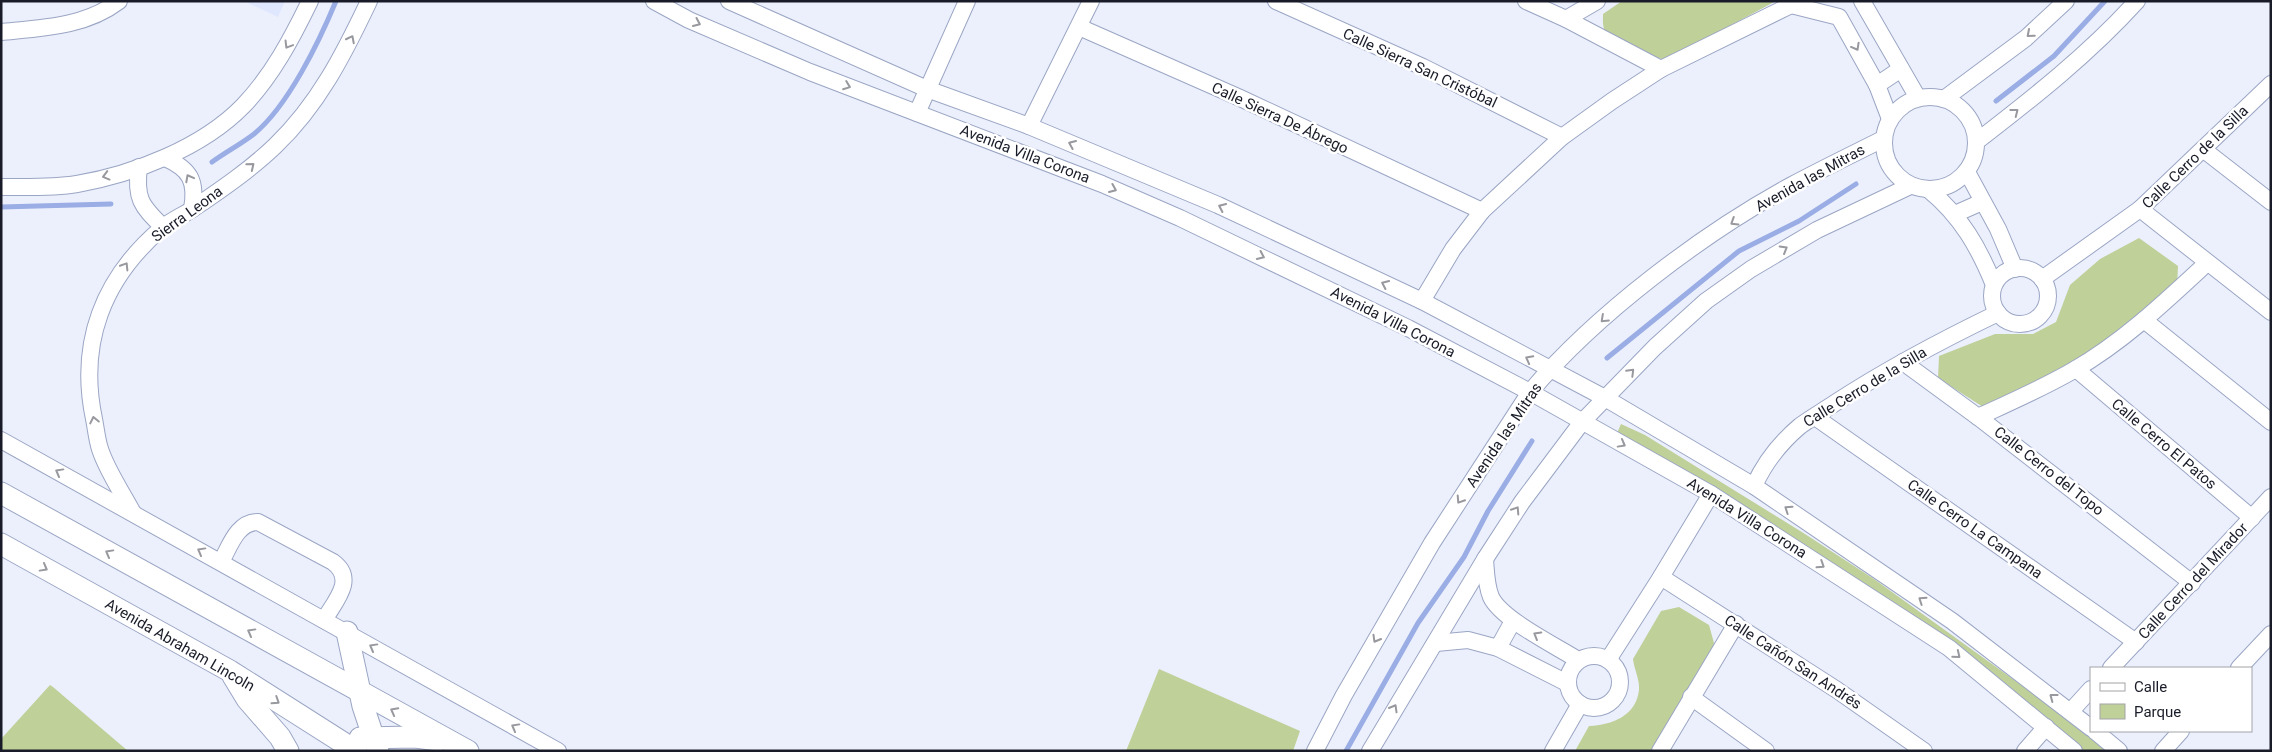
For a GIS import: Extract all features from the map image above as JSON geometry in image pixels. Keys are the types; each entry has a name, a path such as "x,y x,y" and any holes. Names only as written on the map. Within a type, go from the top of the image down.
{"main road":[{"path":"1,492 460,746"},
{"name":"Avenida Abraham Lincoln","path":"1,544 230,671 343,748"},
{"path":"347,632 360,692 376,744"},
{"path":"230,671 247,699 280,737 288,751"},
{"path":"343,748 349,740 376,744 415,737 460,746"}],"street":[{"path":"1,187 76,184 165,158 216,130 243,106 288,46 310,1"},
{"name":"Sierra Leona","path":"133,513 100,449 90,400 88,362 94,328 108,292 130,258 163,227 238,177 275,147 302,117 332,76 369,1"},
{"name":"Avenida Villa Corona","path":"654,1 689,20 810,72 1102,184 1180,218 1400,324 1530,392 1711,494 1949,648 2074,751"},
{"name":"Avenida Villa Corona","path":"729,1 928,88 1029,126 1218,206 1422,301 1605,398 1754,486 1952,621 2090,727"},
{"path":"917,113 967,1"},
{"path":"1029,126 1091,1"},
{"name":"Calle Sierra San Cristóbal","path":"1276,1 1423,67 1562,137"},
{"path":"1526,1 1566,19 1661,69"},
{"path":"1566,19 1597,1"},
{"path":"1944,99 2026,38 2066,1"},
{"path":"1976,142 2060,76 2117,23 2137,1"},
{"path":"1839,17 1862,2 1918,98"},
{"path":"4,28 73,23 111,3"},
{"path":"1422,301 1453,249 1482,211 1562,137 1661,69 1792,3 1839,17 1876,85 1890,119"},
{"name":"Calle Sierra De Ábrego","path":"1079,26 1238,97 1482,211"},
{"path":"1876,85 1901,69"},
{"name":"Calle Cerro de la Silla","path":"2042,279 2140,209 2270,87"},
{"path":"1918,98 1944,99 1957,106 1967,116 1974,128 1976,142 1974,158 1967,172 1957,182 1944,188 1929,190 1910,186 1895,174 1886,158 1883,139 1890,119 1902,106 1918,98"},
{"name":"Avenida las Mitras","path":"1315,751 1344,695 1432,543 1530,392 1549,370 1618,306 1676,261 1791,186 1883,139"},
{"path":"2204,150 2271,202"},
{"path":"165,158 180,164 190,177 195,192 192,209"},
{"path":"139,167 136,187 140,201 163,227"},
{"path":"1967,172 2007,247 2015,268"},
{"path":"1370,751 1485,559 1522,502 1582,422 1655,347 1706,301 1750,269 1817,230 1910,186"},
{"path":"1929,190 1955,214 1984,260 1994,285 1992,299 1998,313 2011,322 2018,324 2027,323 2040,315 2048,301 2048,294 2042,279 2033,271 2015,268 2003,274 1994,285"},
{"path":"1955,214 1982,202"},
{"path":"2140,209 2271,312"},
{"path":"1984,260 2007,247"},
{"path":"1978,417 2027,396 2076,369 2144,320 2208,263"},
{"name":"Calle Cerro de la Silla","path":"1754,486 1761,471 1786,440 1815,416 1903,362 1998,313"},
{"path":"2144,320 2271,422"},
{"name":"Calle Cerro del Topo","path":"1903,362 1978,417 2192,583"},
{"name":"Calle Cerro El Patos","path":"2076,369 2252,518"},
{"name":"Calle Cerro La Campana","path":"1815,416 2136,642"},
{"path":"1,440 558,751"},
{"path":"1608,660 1711,494"},
{"name":"Calle Cerro del Mirador","path":"2112,667 2271,497"},
{"path":"221,562 243,526 250,522 265,524 324,557 340,567 344,582 324,620"},
{"path":"1485,559 1487,582 1491,597 1513,621 1578,660"},
{"name":"Calle Cañón San Andrés","path":"1661,577 1837,690 1924,751"},
{"path":"1498,648 1513,621"},
{"path":"1660,751 1736,624"},
{"path":"2240,667 2271,634"},
{"path":"1436,643 1468,640 1498,648 1567,683"},
{"path":"1593,655 1608,660 1618,672 1620,680 1616,696 1611,702 1596,708 1580,704 1573,699 1567,683 1572,666 1578,660 1593,655"},
{"path":"2071,712 2090,691"},
{"path":"1691,697 1766,751"},
{"path":"1553,751 1580,704"},
{"path":"2025,751 2046,727"},
{"path":"2096,732 2119,751"},
{"path":"2163,751 2180,732"}],"shaded area":[{"path":"244,1 285,1 278,17"}],"green space":[{"path":"1622,1 1776,1 1666,60 1627,45 1605,31 1603,14"},
{"path":"2139,238 2178,266 2177,287 2095,352 2032,387 1983,407 1938,378 1939,356 1995,334 2033,334 2056,322 2070,285 2100,259"},
{"path":"1621,424 1645,435 1874,579 2078,726 2105,751 2084,751 2056,727 1617,433"},
{"path":"1679,607 1709,625 1714,643 1712,653 1654,751 1575,751 1589,726 1606,724 1628,713 1637,699 1639,690 1633,659 1661,611"},
{"path":"1159,669 1300,731 1293,751 1126,751"},
{"path":"50,685 128,751 1,751 1,739"}],"waterway":[{"path":"212,162 254,134 279,107 312,54 336,1"},
{"path":"1996,101 2054,56 2105,1"},
{"path":"1607,358 1739,251 1799,221 1856,184"},
{"path":"1,207 111,204"},
{"path":"1346,751 1418,623 1464,557 1488,511 1532,441"}]}
